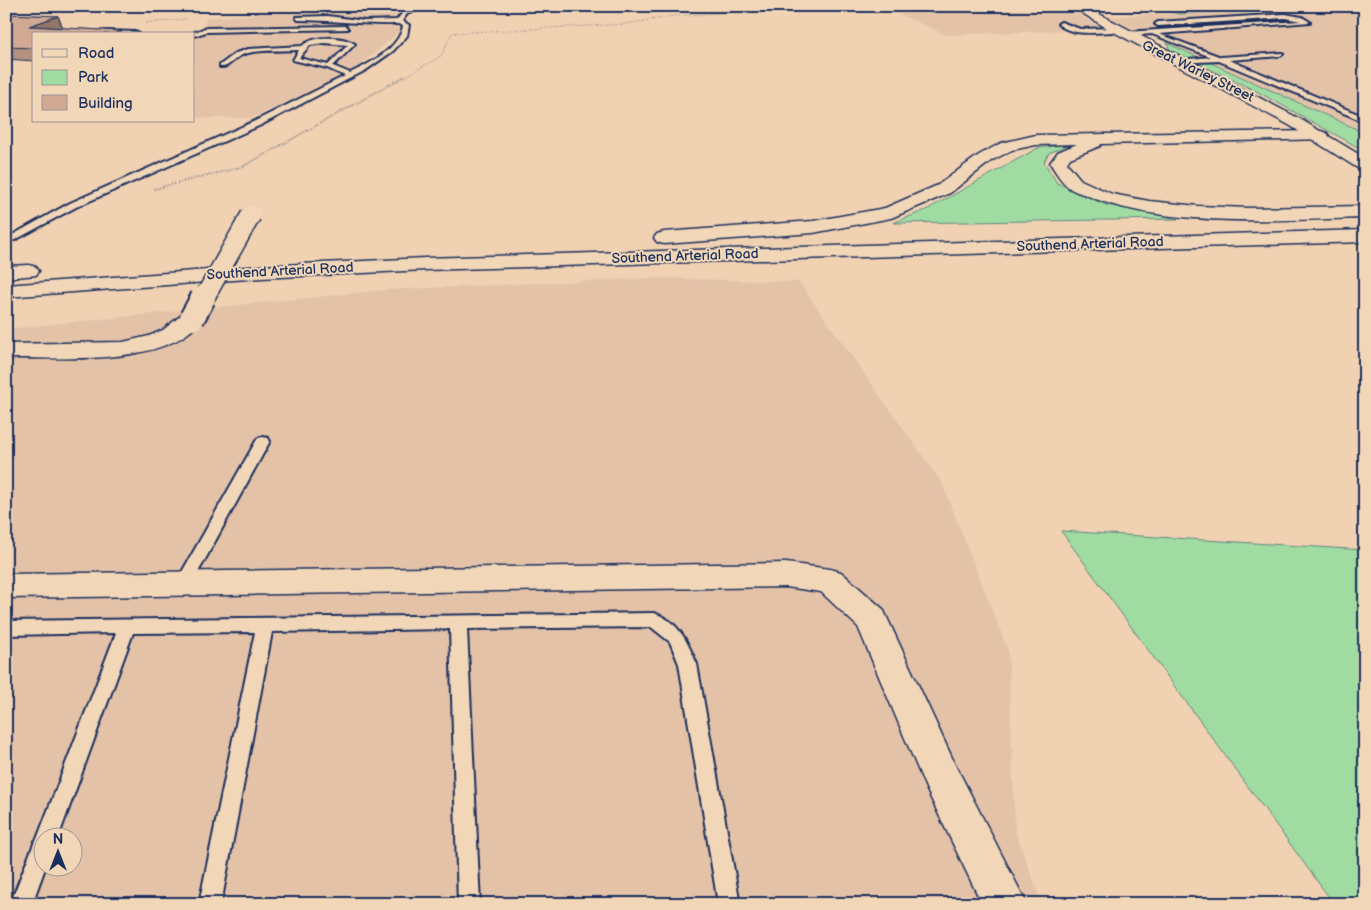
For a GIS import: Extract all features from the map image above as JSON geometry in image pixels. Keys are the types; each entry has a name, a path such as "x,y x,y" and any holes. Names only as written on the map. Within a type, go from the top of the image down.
{"main road":[{"name":"Great Warley Street","path":"1076,6 1120,32 1257,100 1321,136 1365,165"},
{"path":"664,238 841,223 891,212 944,189 984,158 1007,146 1036,140 1321,136"},
{"path":"1110,140 1085,145 1064,155 1058,163 1060,172 1070,181 1093,193 1130,204 1168,210 1290,214 1365,212"},
{"path":"6,351 123,349 156,342 171,335 192,318 251,215"},
{"name":"Southend Arterial Road","path":"1140,224 1365,218"},
{"name":"Southend Arterial Road","path":"565,241 902,231"},
{"name":"Southend Arterial Road","path":"6,293 84,284 434,263 1365,237"},
{"name":"Southend Arterial Road","path":"343,249 520,242"},
{"name":"Southend Arterial Road","path":"206,257 304,251"},
{"path":"6,272 39,270"},
{"path":"6,586 786,575 830,581 871,619 940,775 1005,904"}],"lane":[{"path":"398,22 403,11 425,6"},
{"path":"1061,24 1066,28 1078,30 1152,32 1307,22 1300,18 1285,16 1158,24"},
{"path":"298,18 328,18 365,23 389,23"},
{"path":"12,238 73,205 258,124 350,76 391,50 404,36 406,25 398,22 356,28 205,30 195,33"},
{"path":"1152,32 1221,58 1365,120"},
{"path":"330,67 352,44 343,41 315,42 306,45 295,59 330,67 350,76"},
{"path":"222,66 238,54 248,51 304,48"},
{"path":"1178,62 1280,54"},
{"path":"184,583 263,441"},
{"path":"6,628 654,620 677,638 688,664 729,904"},
{"path":"458,622 469,904"},
{"path":"210,904 265,625"},
{"path":"51,828 127,626"},
{"path":"21,904 32,875"}],"path":[{"path":"152,190 244,166 441,56 452,33 626,24 674,16 735,12 732,6"},
{"path":"146,23 194,18"}],"shaded area":[{"path":"364,6 396,6 400,31 355,70 252,118 195,118 195,32 204,30 206,18"},
{"path":"743,6 1066,6 1103,29 946,35 888,9 750,11 745,10"},
{"path":"1315,6 1365,6 1365,133 1107,17"},
{"path":"656,278 799,282 942,483 1008,650 1015,831 1042,904 6,904 6,329 384,290"}],"green space":[{"path":"1158,6 1293,6 1296,7 1178,14"},
{"path":"1167,43 1365,133 1365,151 1260,93 1170,50"},
{"path":"1070,144 1049,153 1044,162 1057,183 1106,205 1178,219 893,223 926,210 1038,148"},
{"path":"1061,531 1365,550 1365,904 1334,904"}],"building":[{"path":"6,14 58,16 29,26 121,31 32,32 32,48 6,47"}]}
